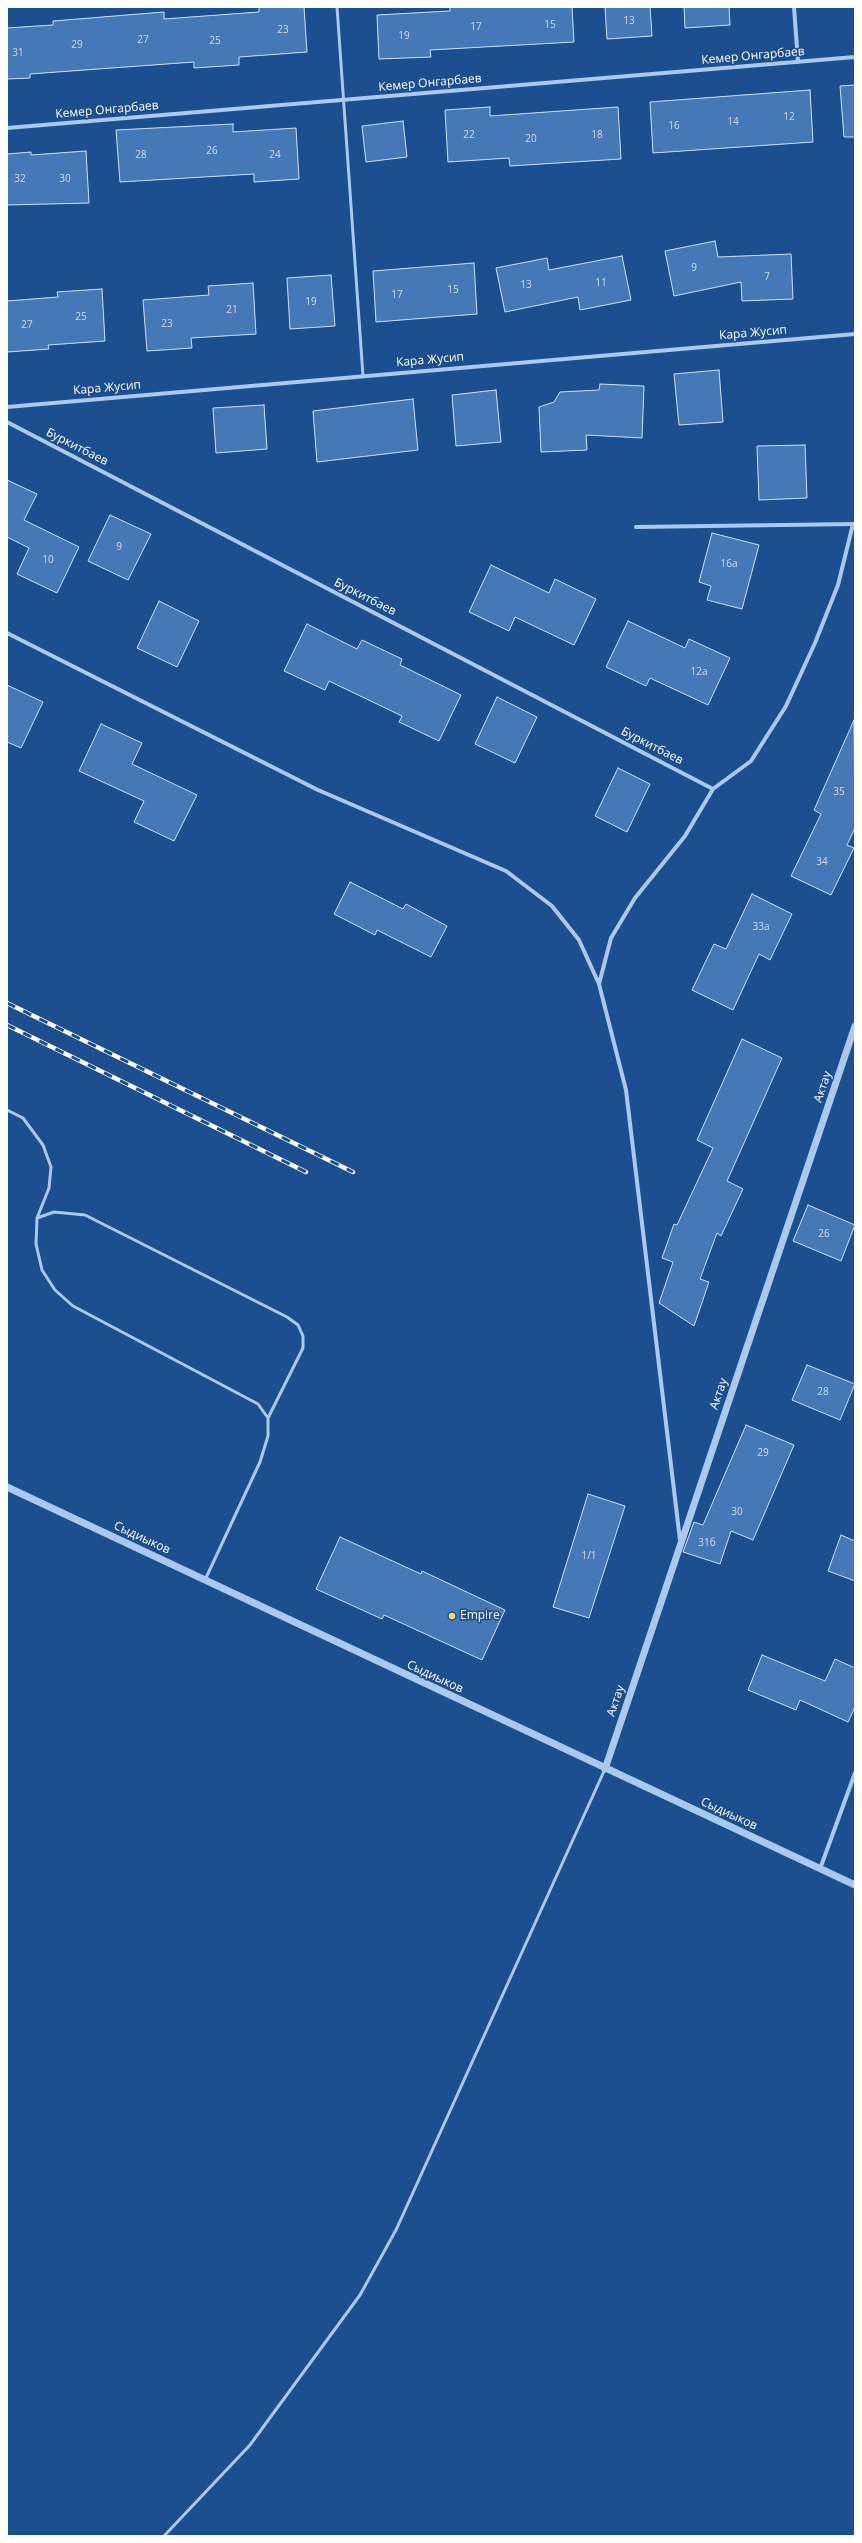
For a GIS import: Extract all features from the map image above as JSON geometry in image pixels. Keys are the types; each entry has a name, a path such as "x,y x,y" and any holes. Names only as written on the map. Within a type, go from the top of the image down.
{"street":[{"path":"794,7 798,62"},
{"name":"Кемер Онгарбаев","path":"7,128 855,57"},
{"name":"Кара Жусип","path":"7,407 855,334"},
{"name":"Буркитбаев","path":"7,422 713,789"},
{"path":"599,984 611,938 635,898 685,836 713,789 751,760 786,706 815,643 838,585 854,524 636,527"},
{"path":"7,633 318,790 506,871 552,906 579,940 599,984 626,1090 681,1542"},
{"name":"Актау","path":"605,1769 855,1026"},
{"name":"Сыдиыков","path":"7,1487 605,1769 855,1885"},
{"path":"820,1869 855,1773"}],"lane":[{"path":"337,7 363,376"},
{"path":"7,1110 23,1118 43,1145 50,1167 49,1188 37,1218 36,1244 42,1270 55,1290 73,1306 258,1404 268,1418"},
{"path":"37,1218 54,1212 85,1215 288,1317 298,1325 303,1336 303,1348 268,1418 268,1436 260,1462 204,1580"},
{"path":"164,2536 250,2445 360,2295 396,2230 605,1769"}],"building":[{"path":"259,7 304,7 307,52 239,57 239,65 194,68 194,62 30,74 30,78 7,79 7,28 53,25 53,21 164,12 164,19 259,12"},
{"path":"450,7 572,7 574,42 430,50 431,57 379,59 377,15 450,11"},
{"path":"605,7 650,7 652,36 607,39"},
{"path":"684,7 729,7 730,25 685,28"},
{"path":"855,85 855,137 844,137 840,86"},
{"path":"810,90 813,142 653,153 650,102"},
{"path":"490,107 490,116 618,107 621,159 510,166 509,158 448,162 445,110"},
{"path":"403,121 407,157 366,162 362,126"},
{"path":"233,124 233,132 296,128 299,179 254,182 254,174 120,182 116,130"},
{"path":"86,151 89,203 7,205 7,154 31,152 31,155"},
{"path":"715,241 718,257 791,254 793,299 742,301 741,282 674,296 665,251"},
{"path":"622,256 631,300 580,310 578,297 505,312 496,268 547,258 549,270"},
{"path":"474,263 477,314 376,322 373,271"},
{"path":"331,275 335,326 290,329 287,278"},
{"path":"253,283 256,334 191,338 192,348 147,351 143,300 209,295 208,286"},
{"path":"102,289 105,341 48,345 49,349 7,352 7,301 58,297 57,292"},
{"path":"719,370 723,422 679,425 674,374"},
{"path":"600,384 644,386 642,438 586,435 587,450 541,452 539,407 554,402 560,392 599,390"},
{"path":"496,390 501,442 456,446 452,395"},
{"path":"413,399 418,450 317,462 313,411"},
{"path":"264,405 267,449 216,453 213,408"},
{"path":"805,445 807,498 759,500 757,446"},
{"path":"7,480 37,494 24,520 79,547 57,593 17,574 29,548 7,537"},
{"path":"110,515 151,534 128,580 88,561"},
{"path":"712,533 759,545 742,609 707,600 711,586 699,582"},
{"path":"491,565 549,593 555,579 596,599 574,645 515,617 509,631 469,612"},
{"path":"159,601 199,621 177,667 137,648"},
{"path":"628,621 685,648 689,639 730,658 708,705 650,678 646,686 606,667"},
{"path":"307,624 357,649 362,640 402,659 400,665 461,695 439,741 399,722 402,716 329,681 325,690 284,671"},
{"path":"7,685 43,702 21,748 7,742"},
{"path":"497,697 537,717 515,763 475,744"},
{"path":"854,720 855,828 847,845 854,848 831,895 791,876 821,814 814,810"},
{"path":"101,724 142,743 132,764 197,795 174,841 134,822 144,801 79,771"},
{"path":"618,768 650,784 627,832 595,816"},
{"path":"350,882 403,909 406,904 447,926 431,957 377,930 375,935 334,914"},
{"path":"752,894 792,914 770,960 759,954 733,1010 692,990 714,944 726,949"},
{"path":"742,1039 782,1058 727,1181 743,1189 721,1236 717,1233 700,1279 709,1282 694,1326 659,1303 673,1262 662,1258 674,1224 677,1225 713,1148 697,1140"},
{"path":"808,1205 855,1225 841,1261 793,1241"},
{"path":"807,1365 855,1384 840,1420 792,1400"},
{"path":"746,1425 794,1445 753,1540 731,1531 720,1564 683,1552 694,1522 703,1525"},
{"path":"588,1494 625,1506 589,1618 553,1607"},
{"path":"841,1535 855,1541 855,1581 828,1571"},
{"path":"340,1537 421,1574 422,1571 505,1610 482,1660 384,1615 382,1619 316,1589"},
{"path":"762,1655 825,1681 835,1659 855,1668 855,1707 848,1722 800,1700 796,1710 748,1690"}],"railway":[{"path":"7,1003 353,1172"},
{"path":"7,1025 306,1172"}],"place":[{"name":"Empire","path":"452,1616"}]}
